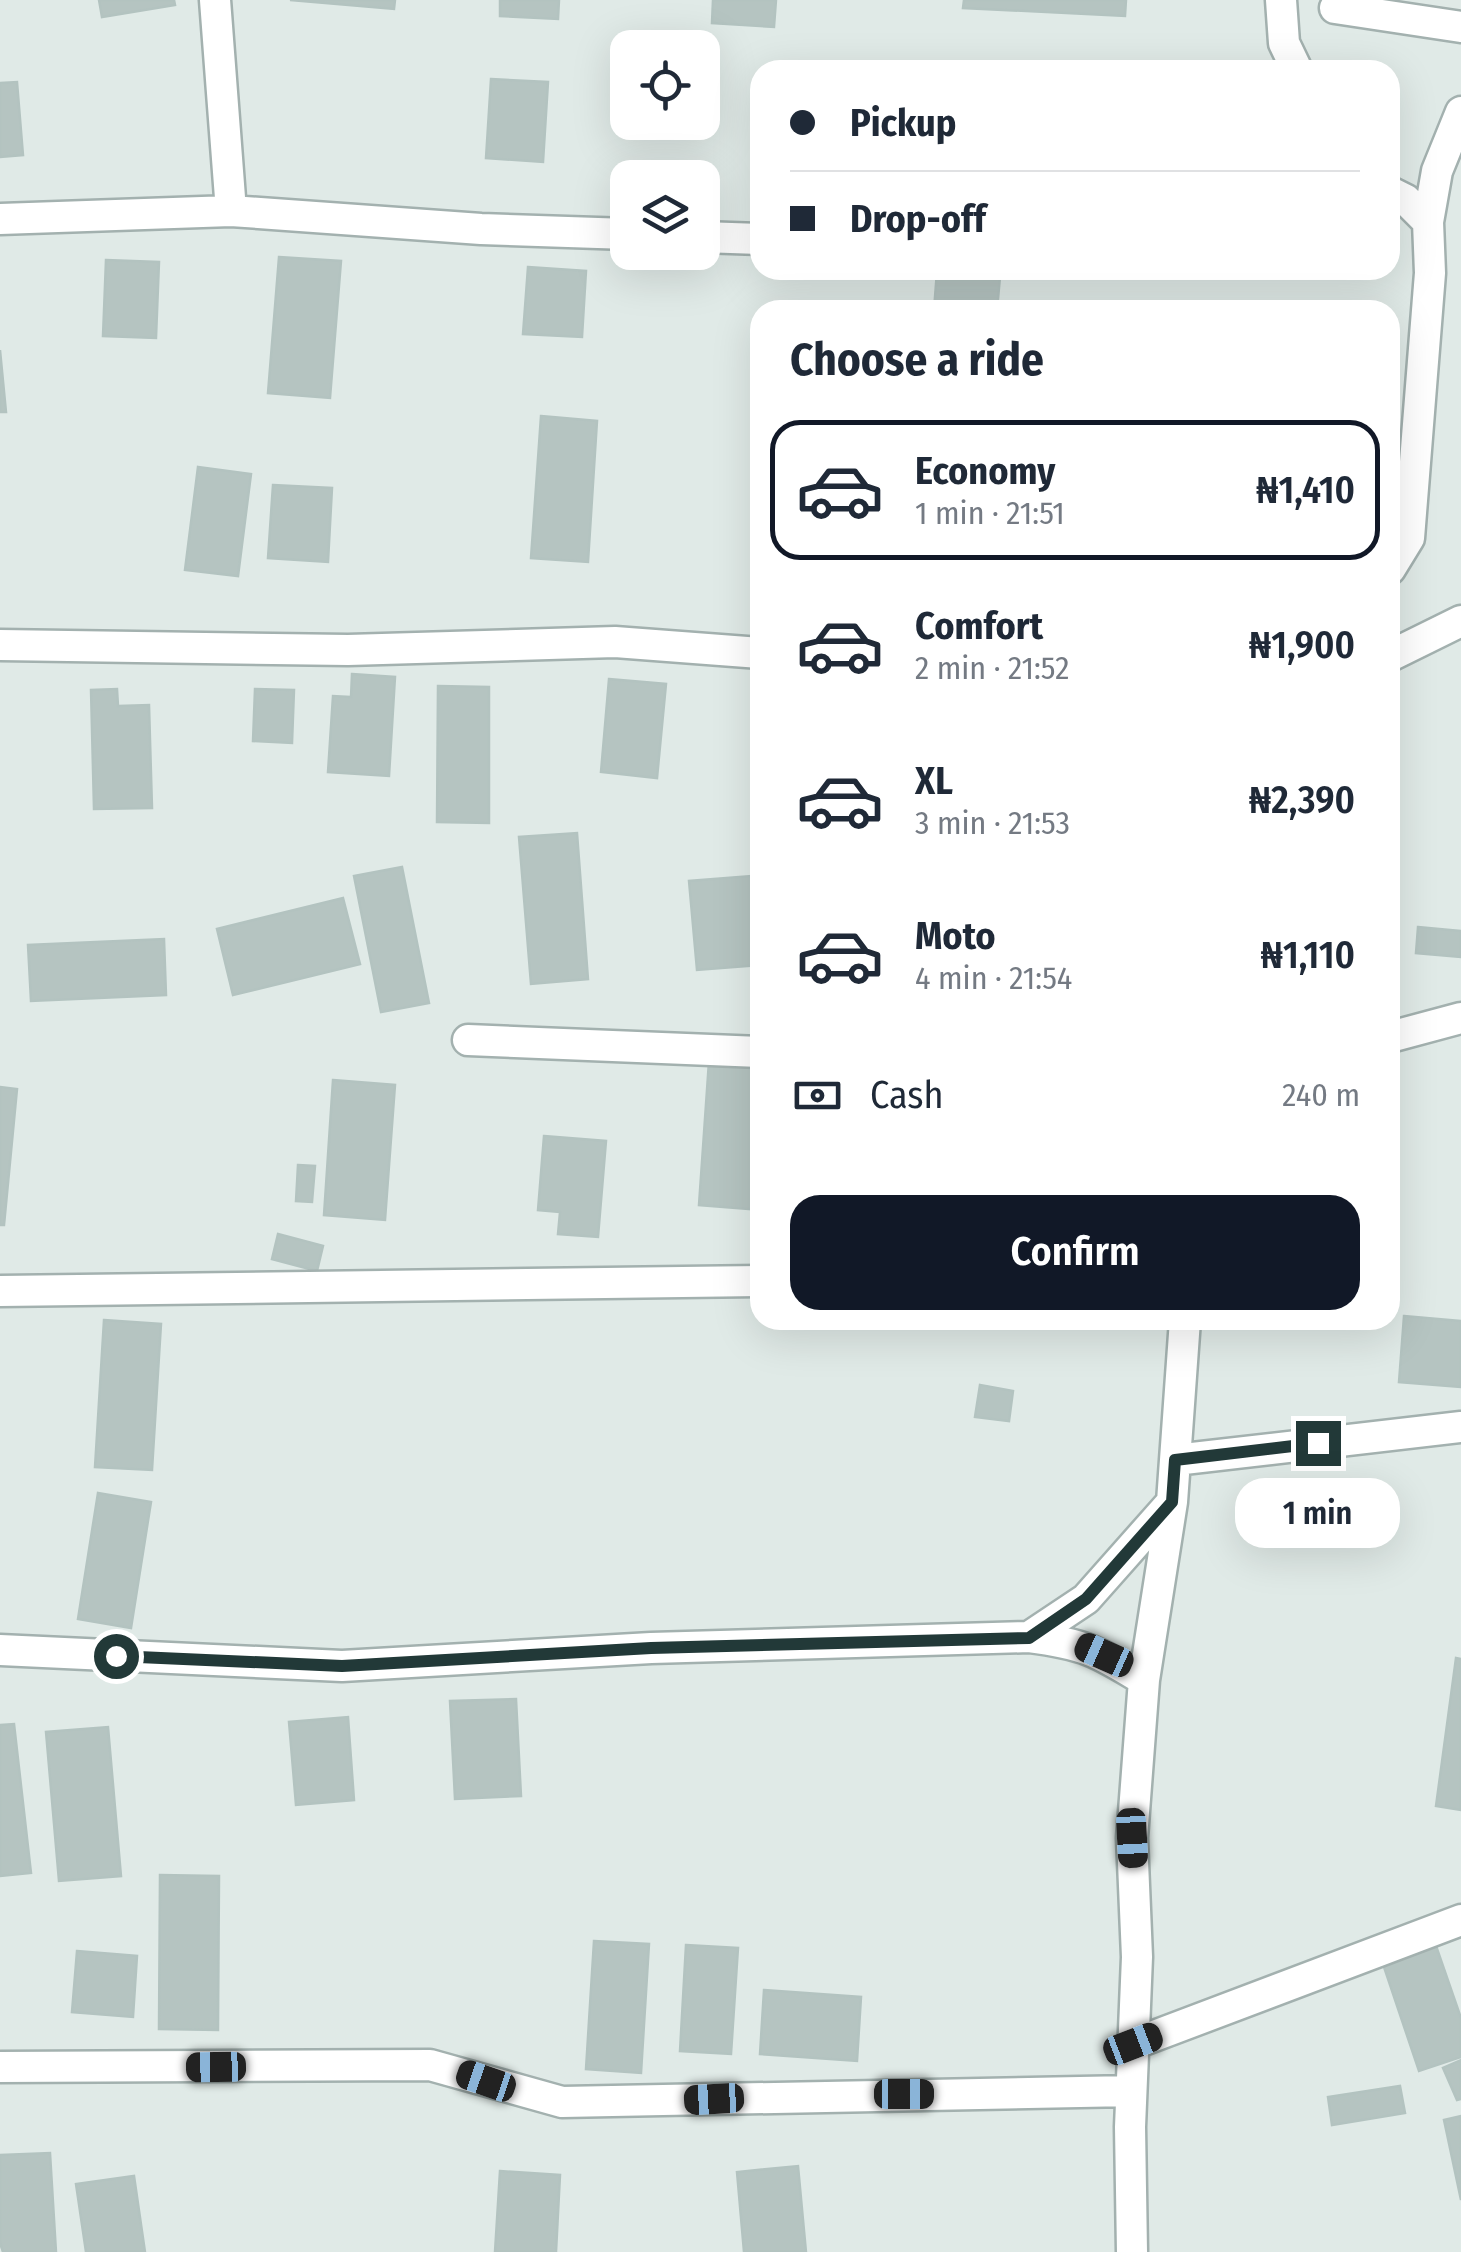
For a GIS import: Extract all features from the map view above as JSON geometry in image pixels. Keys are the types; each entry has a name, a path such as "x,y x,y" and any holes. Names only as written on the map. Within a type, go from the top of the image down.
{"street":[{"path":"215,0 231,212"},
{"path":"1281,0 1284,43 1292,60"},
{"path":"1335,8 1461,27"},
{"path":"1400,553 1409,538 1430,273 1428,222 1438,171 1461,112"},
{"path":"1400,197 1428,222"},
{"path":"0,219 231,212 610,233"},
{"path":"720,238 750,239"},
{"path":"1400,651 1461,621"},
{"path":"0,645 348,650 616,642 750,652"},
{"path":"1400,1033 1461,1018"},
{"path":"468,1040 750,1052"},
{"path":"0,1291 750,1281"},
{"path":"1132,2252 1137,1957 1132,1838 1144,1680 1172,1502 1184,1330"},
{"path":"1175,1460 1461,1427"},
{"path":"1029,1638 1086,1599 1172,1502"},
{"path":"0,1650 342,1666 651,1648 1029,1638 1077,1643 1144,1680"},
{"path":"1133,2044 1461,1920"},
{"path":"0,2068 430,2065 562,2102 1132,2091"}],"building":[{"path":"99,0 174,0 175,5 102,17"},
{"path":"290,0 395,0 394,9"},
{"path":"500,0 559,0 558,19 500,16"},
{"path":"713,0 776,0 774,27 712,23"},
{"path":"964,0 1126,0 1125,16 963,8"},
{"path":"491,79 548,82 543,162 486,158"},
{"path":"17,82 23,155 0,157 0,83"},
{"path":"279,257 341,261 330,398 268,393"},
{"path":"106,260 159,262 156,338 103,336"},
{"path":"528,267 586,271 582,337 523,334"},
{"path":"936,280 1000,280 998,300 935,300"},
{"path":"0,350 6,412 0,412"},
{"path":"541,416 597,421 588,562 531,558"},
{"path":"198,467 251,474 238,576 185,570"},
{"path":"273,485 332,488 328,562 268,558"},
{"path":"352,674 395,677 389,776 328,772 333,696 351,697"},
{"path":"609,679 666,684 657,778 601,772"},
{"path":"438,686 489,687 489,823 437,822"},
{"path":"117,689 118,706 149,705 152,808 94,809 91,690"},
{"path":"255,689 294,690 292,743 253,741"},
{"path":"577,833 588,979 531,984 519,837"},
{"path":"402,867 429,1003 381,1012 354,876"},
{"path":"750,876 750,966 697,970 689,881"},
{"path":"343,898 360,964 233,995 217,929"},
{"path":"1418,927 1461,931 1461,957 1416,953"},
{"path":"164,939 166,995 31,1001 28,945"},
{"path":"709,1061 750,1064 750,1209 699,1205"},
{"path":"333,1080 395,1085 385,1220 324,1215"},
{"path":"0,1087 17,1089 4,1225 0,1225"},
{"path":"544,1136 606,1141 598,1237 558,1234 560,1212 538,1210"},
{"path":"298,1165 315,1166 312,1202 296,1201"},
{"path":"278,1234 323,1246 317,1271 272,1259"},
{"path":"1404,1316 1461,1321 1461,1387 1399,1382"},
{"path":"104,1320 161,1324 152,1470 95,1467"},
{"path":"980,1385 1013,1391 1009,1421 975,1417"},
{"path":"98,1493 151,1502 131,1628 78,1619"},
{"path":"1456,1658 1461,1659 1461,1810 1436,1806"},
{"path":"516,1699 521,1796 455,1799 450,1701"},
{"path":"348,1717 354,1800 296,1805 289,1722"},
{"path":"14,1724 31,1873 0,1876 0,1725"},
{"path":"108,1727 121,1876 59,1881 46,1732"},
{"path":"160,1875 219,1876 218,2030 159,2029"},
{"path":"594,1941 649,1944 641,2073 586,2069"},
{"path":"1435,1943 1461,2018 1461,2057 1419,2071 1382,1961"},
{"path":"686,1945 738,1948 731,2054 680,2051"},
{"path":"77,1951 137,1956 133,2017 72,2012"},
{"path":"764,1990 861,1997 857,2061 760,2054"},
{"path":"1461,2060 1461,2099 1457,2100 1443,2068"},
{"path":"1400,2086 1405,2113 1332,2125 1328,2097"},
{"path":"1461,2116 1461,2200 1444,2120"},
{"path":"50,2153 56,2252 3,2252 0,2155"},
{"path":"798,2166 806,2252 744,2252 737,2172"},
{"path":"500,2171 560,2175 556,2252 495,2252"},
{"path":"134,2176 145,2252 86,2252 76,2184"}],"route":[{"path":"116,1656 342,1666 651,1648 1029,1638 1086,1599 1172,1502 1175,1460 1318,1443"}]}
